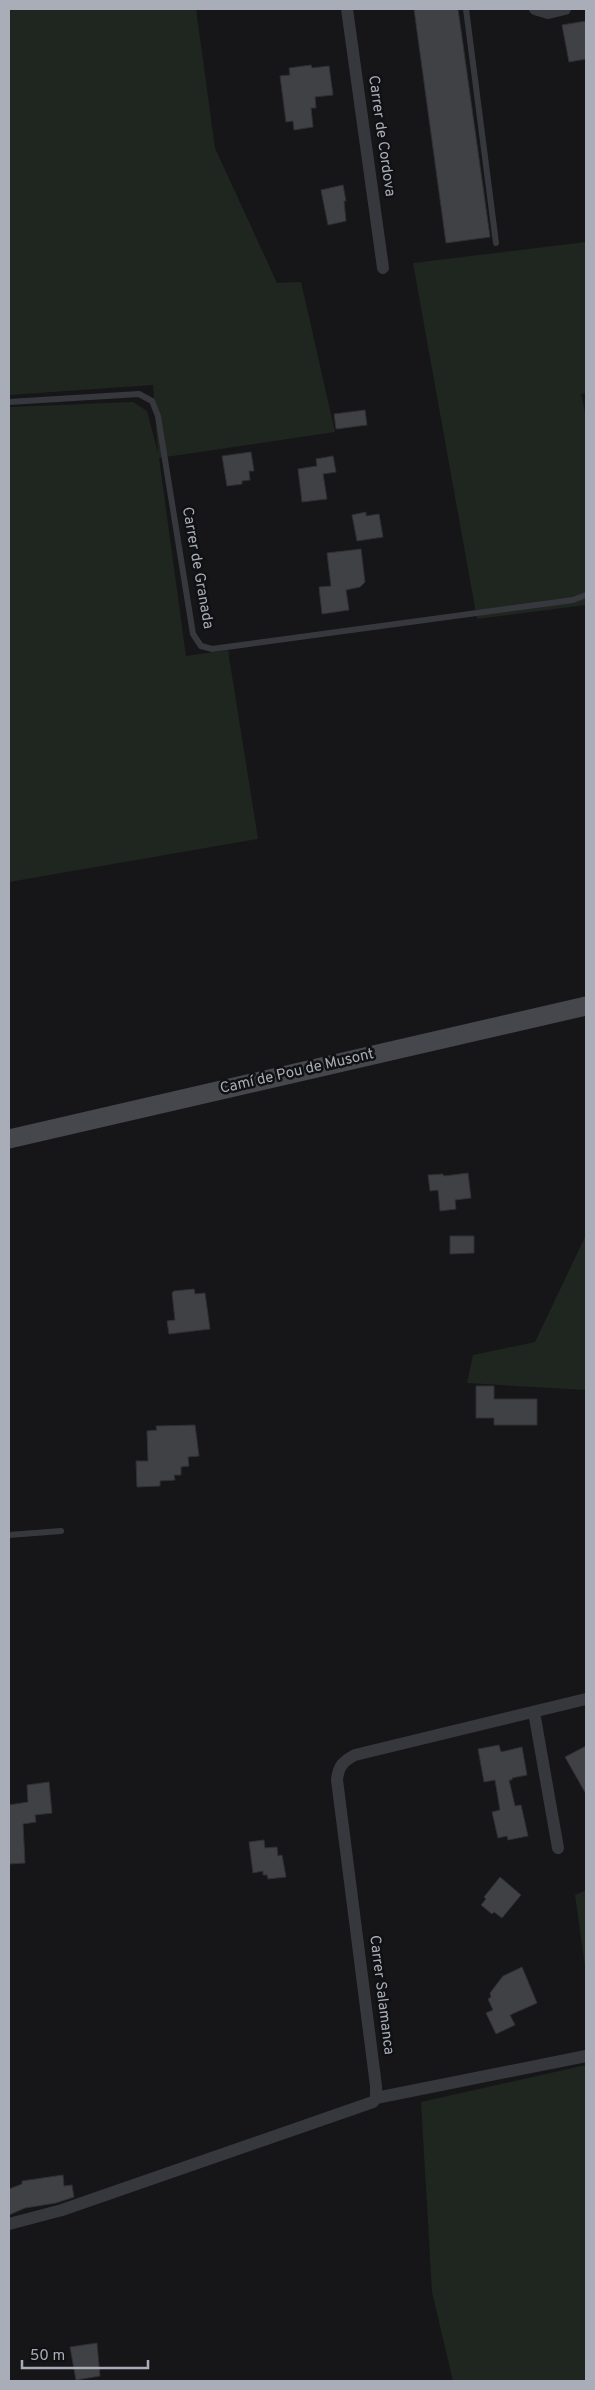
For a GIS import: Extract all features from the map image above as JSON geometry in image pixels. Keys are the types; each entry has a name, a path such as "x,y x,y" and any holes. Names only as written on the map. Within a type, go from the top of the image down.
{"street":[{"name":"Carrer de Cordova","path":"347,9 383,268"},
{"path":"535,9 548,13 565,9"},
{"name":"Camí de Pou de Musont","path":"9,1139 586,1006"},
{"name":"Carrer Salamanca","path":"376,2098 337,1780 338,1771 344,1761 355,1755 586,1699"},
{"path":"534,1712 558,1848"},
{"path":"9,2224 62,2210 368,2104 376,2098 586,2056"}],"lane":[{"path":"466,9 496,243"},
{"name":"Carrer de Granada","path":"9,402 139,394 152,401 158,416 194,634 201,646 212,649 573,600 586,595"},
{"path":"9,1535 61,1531"}],"shaded area":[{"path":"9,9 196,9 215,148 277,283 301,282 335,432 159,458 186,656 228,650 258,839 9,882 9,407 133,402 147,411 158,453 153,385 9,395"},
{"path":"586,242 586,393 581,394 586,417 586,605 477,619 413,263"},
{"path":"586,1235 586,1390 467,1383 473,1355 535,1342"},
{"path":"586,1890 586,1973 575,1895"},
{"path":"586,2065 586,2381 453,2381 432,2292 421,2102"}],"building":[{"path":"414,9 458,9 490,237 446,243"},
{"path":"586,21 586,59 569,62 562,25"},
{"path":"311,65 312,68 329,66 333,95 315,97 316,108 311,108 313,127 294,130 293,121 286,122 280,76 290,75 289,68"},
{"path":"343,185 346,201 344,201 346,221 328,225 321,190"},
{"path":"365,410 367,425 336,429 334,414"},
{"path":"251,452 254,471 249,471 250,480 242,481 242,484 227,486 222,456"},
{"path":"333,456 336,472 323,474 327,499 302,502 298,469 317,466 316,459"},
{"path":"366,512 366,516 379,514 383,537 357,541 352,515"},
{"path":"361,549 365,582 360,587 346,590 349,610 322,614 319,587 331,586 327,553"},
{"path":"468,1173 471,1198 455,1200 456,1209 440,1211 438,1190 430,1191 428,1175 443,1174 444,1176"},
{"path":"450,1236 474,1236 474,1253 450,1254"},
{"path":"194,1289 195,1294 205,1293 210,1329 169,1334 167,1321 175,1320 172,1293 174,1291"},
{"path":"476,1386 494,1386 494,1399 537,1399 537,1425 494,1425 494,1418 476,1418"},
{"path":"195,1425 199,1456 188,1457 189,1466 181,1467 181,1475 174,1475 175,1480 160,1481 160,1486 137,1487 136,1461 148,1461 147,1431 157,1430 156,1426"},
{"path":"499,1745 501,1752 522,1747 527,1775 509,1780 515,1806 521,1805 528,1836 508,1840 507,1836 498,1838 492,1812 500,1810 495,1780 484,1782 478,1749"},
{"path":"586,1746 586,1794 565,1757"},
{"path":"49,1782 52,1813 35,1815 36,1822 23,1824 25,1863 9,1864 9,1805 28,1802 27,1785"},
{"path":"264,1840 265,1848 277,1847 278,1856 282,1855 286,1877 268,1879 267,1875 263,1875 263,1871 253,1873 249,1842"},
{"path":"500,1877 521,1895 502,1918 494,1912 492,1914 481,1905 486,1899 484,1897"},
{"path":"522,1967 537,2003 510,2015 515,2025 496,2034 486,2013 493,2010 488,1999 491,1997 490,1993 503,1976"},
{"path":"63,2175 64,2186 72,2185 74,2197 56,2203 25,2208 9,2215 9,2189 22,2184 22,2181"},
{"path":"97,2343 100,2376 76,2380 70,2347"}]}
